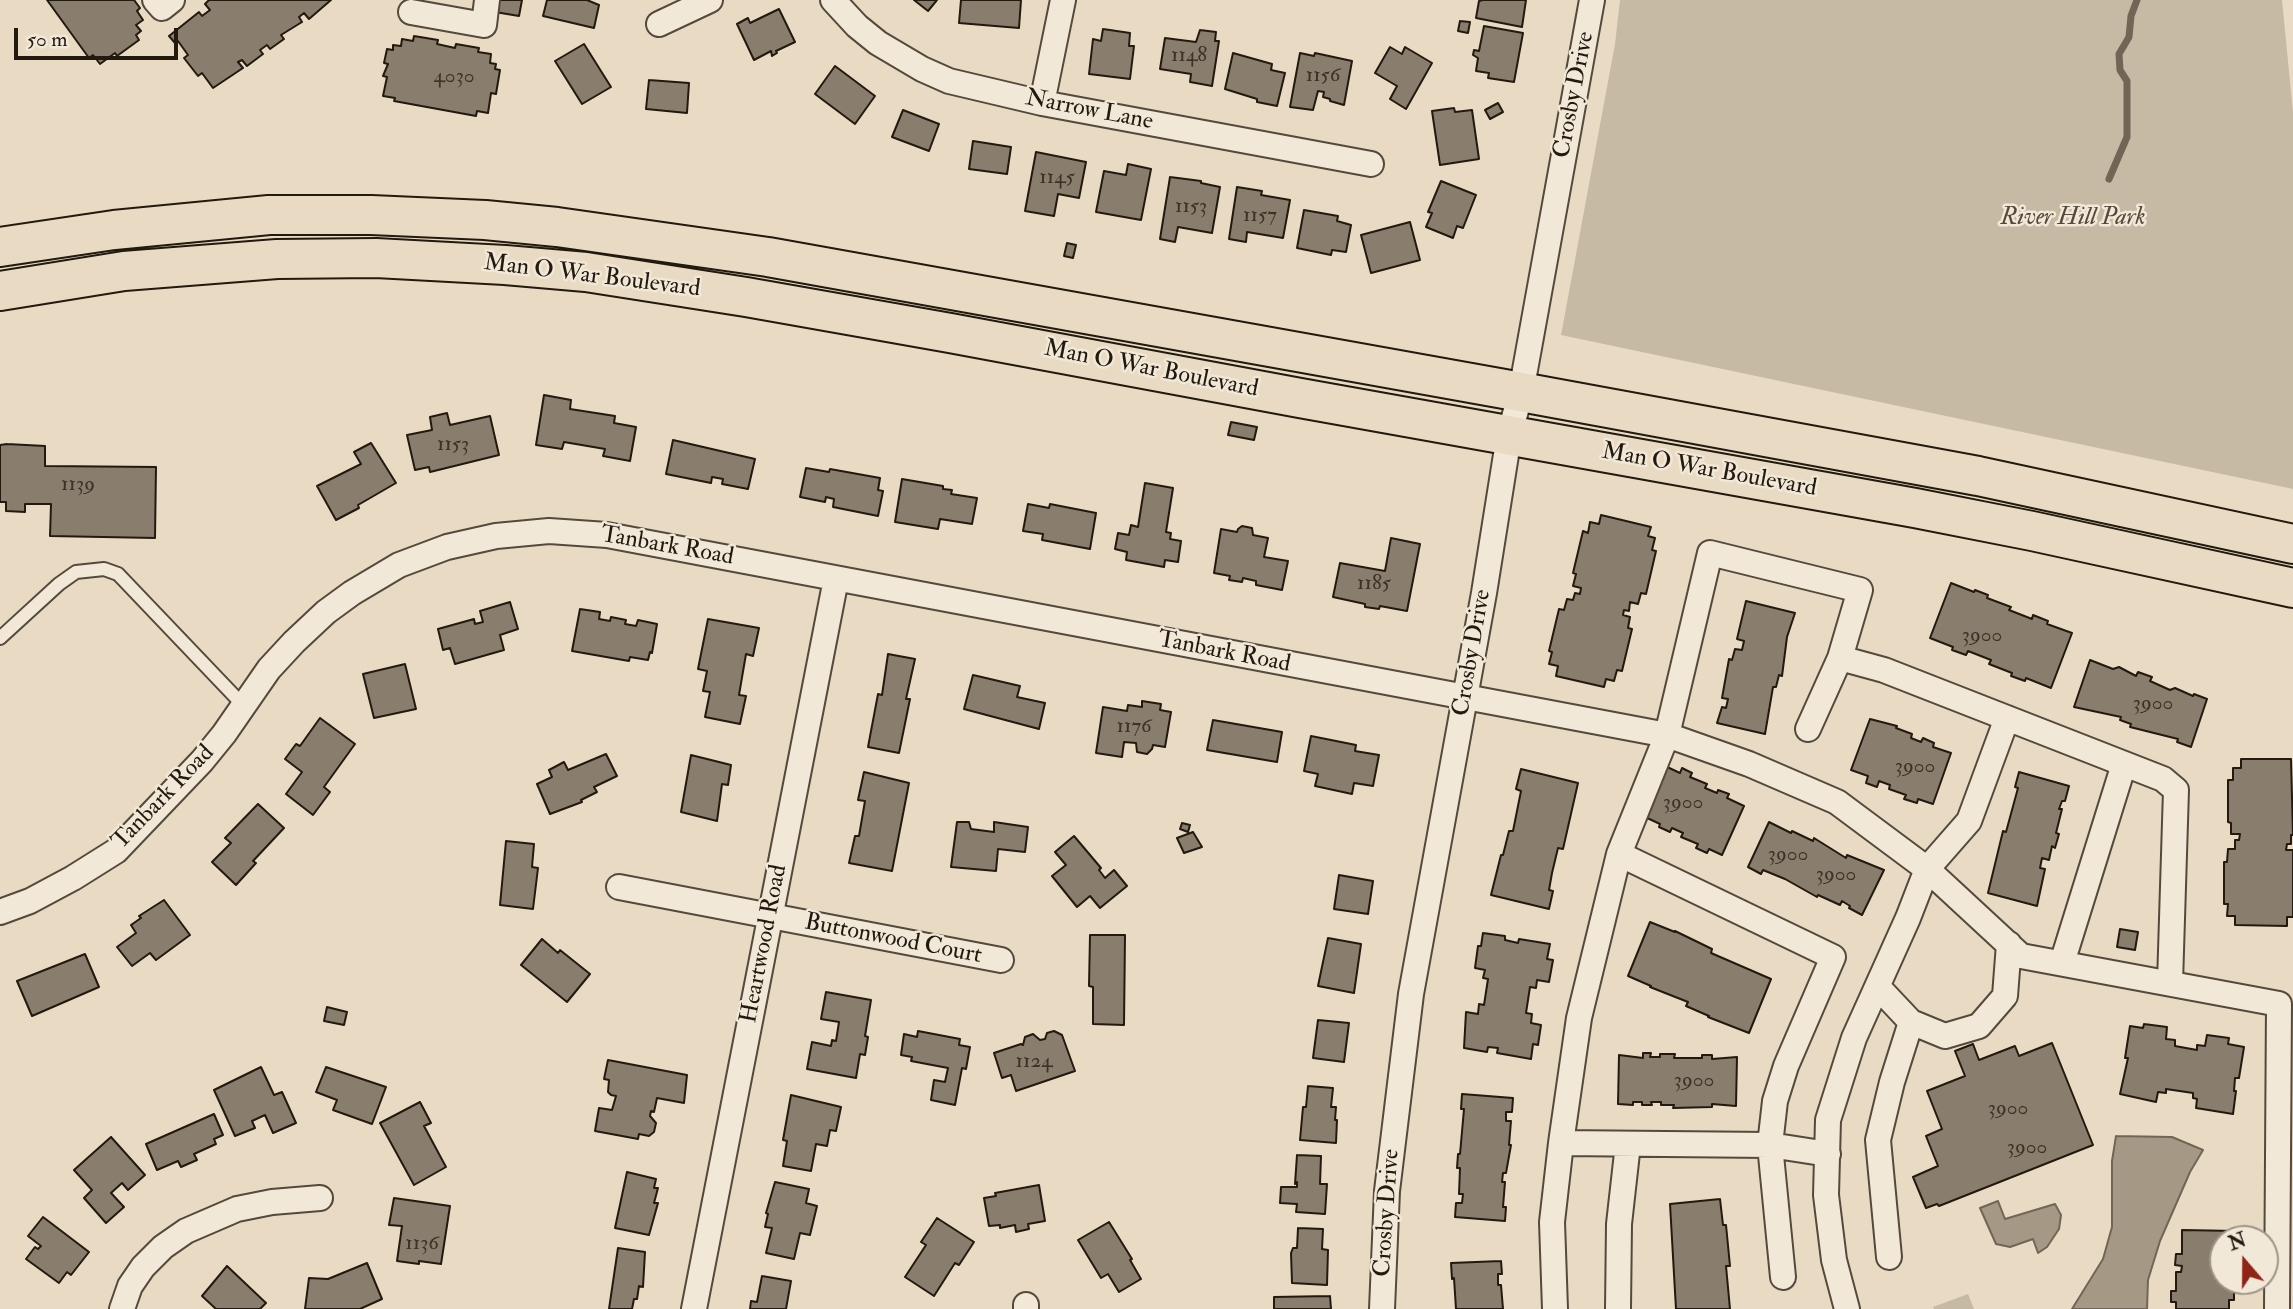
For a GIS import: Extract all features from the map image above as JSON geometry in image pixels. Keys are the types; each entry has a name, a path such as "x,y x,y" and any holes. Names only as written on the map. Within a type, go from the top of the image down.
{"main road":[{"name":"Man O War Boulevard","path":"0,247 114,230 269,215 371,215 485,220 557,227 768,257 1521,392 1978,476 2293,544"},
{"name":"Man O War Boulevard","path":"0,291 124,271 277,259 376,258 572,271 746,297 936,330 1967,518 2293,588"}],"street":[{"path":"155,0 162,9 172,0"},
{"path":"411,12 484,25 487,0"},
{"path":"659,24 710,0"},
{"name":"Narrow Lane","path":"833,0 857,26 878,43 922,69 949,81 1042,103 1371,164"},
{"path":"1042,103 1063,0"},
{"name":"Crosby Drive","path":"1382,1309 1387,1192 1411,994 1509,436 1521,392 1592,0"},
{"name":"Tanbark Road","path":"0,912 41,895 117,851 202,761 269,669 294,642 326,612 399,565 447,547 496,536 549,531 607,535 713,553 836,579 1667,735 1749,764 1837,802 1927,869 2021,956 2279,1004 2277,1309"},
{"path":"1555,1309 1552,1222 1578,1018 1619,853 1667,735 1710,553 1860,590 1840,658 1808,729"},
{"name":"Heartwood Road","path":"694,1309 836,579"},
{"path":"1840,658 1884,670 2164,779 2176,790 2170,983"},
{"path":"1847,1309 1834,1260 1826,1195 1828,1120 1854,1038 1927,869 1969,821 2007,718"},
{"path":"2062,963 2124,764"},
{"path":"1619,853 1833,957 1786,1066 1775,1101 1770,1145 1783,1277"},
{"name":"Buttonwood Court","path":"619,887 1001,960"},
{"path":"1878,987 1911,1022 1945,1036 1979,1026 2004,996 2008,944"},
{"path":"1889,1257 1878,1140 1892,1082 1911,1022"},
{"path":"1561,1143 1770,1145 1828,1154"},
{"path":"1618,1309 1619,1224 1628,1143"},
{"path":"122,1309 130,1286 143,1267 163,1247 186,1231 237,1209 272,1202 320,1198"}],"lane":[{"path":"0,638 76,572 104,569 118,574 243,705"}],"green space":[{"name":"River Hill Park","path":"1620,0 2282,0 2293,112 2293,489 1561,335 1615,44"},
{"path":"1968,1294 1974,1309 1933,1307"}],"shaded area":[{"path":"2116,1136 2172,1137 2203,1150 2190,1172 2160,1241 2148,1280 2147,1309 2072,1309 2103,1259 2112,1227 2112,1161"},
{"path":"1998,1201 2005,1219 2055,1204 2061,1215 2059,1229 2047,1247 2038,1253 2033,1239 2010,1247 1996,1244 1980,1208"}],"building":[{"path":"47,0 134,0 140,8 137,11 143,20 136,25 141,31 136,35 139,40 100,64 93,55 89,58"},
{"path":"209,0 331,0 309,19 304,13 299,17 302,22 281,35 284,39 270,49 267,45 260,50 263,54 247,66 242,60 238,62 243,68 213,88 202,73 198,76 184,58 188,55 178,41 175,43 169,36 199,12 202,16 210,10 205,4"},
{"path":"497,0 522,0 519,16 495,12"},
{"path":"547,0 587,0 599,5 594,28 543,16"},
{"path":"914,0 937,0 928,11"},
{"path":"961,0 1021,0 1019,28 959,23"},
{"path":"1526,0 1522,27 1476,18 1479,1"},
{"path":"779,9 795,42 776,51 772,56 771,51 754,60 737,24 748,18 750,23"},
{"path":"1460,21 1470,22 1468,33 1458,31"},
{"path":"1484,26 1523,33 1514,82 1488,78 1489,73 1476,71 1478,58 1473,55 1474,50 1479,51"},
{"path":"1103,29 1130,33 1129,46 1134,46 1130,79 1089,74 1093,39 1101,41"},
{"path":"1200,30 1216,32 1215,41 1219,41 1212,86 1190,82 1191,74 1160,69 1165,38 1196,42"},
{"path":"414,36 438,40 437,44 455,48 456,44 479,48 478,52 491,54 490,63 496,64 495,69 500,70 496,94 491,93 488,113 477,111 476,116 394,101 395,98 383,96 387,77 383,76 388,64 384,63 387,49 393,50 393,45 401,46 402,39 413,41"},
{"path":"584,44 611,87 582,104 555,61"},
{"path":"1390,47 1402,54 1405,47 1432,63 1406,109 1390,99 1397,86 1375,73"},
{"path":"1233,53 1272,64 1271,70 1285,73 1277,106 1257,102 1257,99 1225,89"},
{"path":"1300,53 1314,56 1315,53 1352,61 1344,105 1330,101 1323,97 1324,92 1318,91 1313,110 1290,107"},
{"path":"835,66 875,96 855,124 815,94"},
{"path":"649,80 689,83 687,113 646,109"},
{"path":"1498,103 1503,112 1490,119 1485,110"},
{"path":"1454,108 1455,112 1472,110 1479,159 1440,165 1432,111"},
{"path":"903,110 939,124 929,151 892,137"},
{"path":"973,141 1011,147 1007,174 969,169"},
{"path":"1036,152 1086,162 1079,198 1058,194 1054,216 1025,211"},
{"path":"1128,164 1151,169 1141,220 1096,212 1104,171 1126,175"},
{"path":"1170,177 1201,181 1220,187 1212,233 1178,227 1175,242 1160,239"},
{"path":"1441,181 1476,195 1463,228 1457,226 1453,238 1426,227 1432,213 1428,212"},
{"path":"1237,187 1290,200 1283,238 1247,232 1246,242 1229,239"},
{"path":"1304,210 1338,216 1337,221 1351,225 1346,252 1332,250 1331,255 1297,248"},
{"path":"1410,222 1420,260 1371,273 1361,235"},
{"path":"1067,243 1076,245 1073,258 1064,256"},
{"path":"544,395 571,400 570,409 615,416 614,423 636,427 630,461 603,456 605,449 564,442 562,449 536,445"},
{"path":"447,413 450,425 490,416 499,455 430,472 429,467 415,470 407,435 432,430 430,417"},
{"path":"1231,422 1257,427 1254,440 1228,435"},
{"path":"673,440 755,459 748,489 722,484 723,479 712,477 711,483 666,474"},
{"path":"371,443 396,483 336,520 317,486 361,464 354,452"},
{"path":"0,445 45,446 45,466 156,467 155,538 50,536 51,504 25,504 25,512 6,511 6,502 0,502"},
{"path":"806,468 829,472 830,469 880,478 878,490 883,491 878,516 833,507 834,499 826,497 825,502 800,497"},
{"path":"902,479 943,486 943,489 952,490 951,494 977,498 972,524 940,519 938,529 895,522"},
{"path":"1145,483 1173,488 1166,532 1171,533 1170,539 1181,541 1178,562 1165,560 1164,567 1126,560 1127,552 1115,549 1118,533 1129,535 1131,525 1138,527"},
{"path":"1028,504 1049,508 1050,504 1096,513 1090,549 1042,540 1043,534 1023,531"},
{"path":"1601,515 1651,527 1648,536 1655,538 1652,550 1656,551 1646,594 1641,593 1638,604 1630,602 1629,611 1624,610 1623,615 1630,617 1628,628 1632,629 1622,671 1617,670 1614,681 1606,679 1604,687 1556,676 1558,666 1549,664 1552,652 1549,651 1559,609 1564,610 1567,599 1573,600 1575,593 1580,594 1581,588 1573,586 1576,574 1573,573 1583,531 1588,533 1590,522 1599,524"},
{"path":"1242,526 1252,528 1253,535 1268,538 1264,557 1288,561 1282,590 1256,585 1256,581 1243,578 1242,582 1229,580 1230,576 1214,573 1221,529 1237,532"},
{"path":"1391,538 1420,544 1407,611 1380,606 1379,609 1365,607 1365,604 1333,597 1340,563 1385,571"},
{"path":"1951,583 1988,595 1987,598 2011,607 2009,610 2032,619 2033,615 2048,621 2047,624 2072,633 2051,688 2026,678 2025,681 2011,676 2012,673 1989,664 1991,660 1968,651 1966,655 1952,650 1953,647 1930,638"},
{"path":"1746,601 1795,613 1787,637 1782,676 1779,675 1776,687 1773,687 1765,734 1717,723 1722,707 1726,708 1728,699 1722,698 1729,659 1732,660 1735,649 1742,650 1744,641 1737,639"},
{"path":"510,602 518,629 500,635 504,650 455,664 450,648 443,650 438,629 474,619 475,624 483,622 480,611"},
{"path":"580,609 600,612 599,619 610,621 611,617 626,620 625,624 636,626 638,620 657,624 652,653 650,652 648,660 630,657 629,661 572,651"},
{"path":"708,619 759,628 753,656 746,654 739,695 746,696 740,724 705,717 710,692 703,691 707,671 698,669"},
{"path":"888,654 915,659 906,699 910,699 899,753 868,747 878,694 882,695"},
{"path":"2090,660 2113,669 2119,667 2136,676 2138,672 2152,677 2150,681 2170,690 2175,688 2207,699 2191,747 2177,742 2178,739 2130,727 2131,724 2120,720 2121,717 2074,707"},
{"path":"405,664 416,709 374,718 363,674"},
{"path":"973,675 1020,686 1017,697 1045,703 1039,729 964,709"},
{"path":"1142,701 1161,704 1160,710 1171,712 1165,747 1153,745 1147,754 1137,752 1136,743 1124,742 1122,757 1096,753 1103,707 1127,711 1128,705 1142,707"},
{"path":"320,718 355,744 324,787 330,792 313,815 286,794 302,772 285,759 296,744 300,746"},
{"path":"1870,719 1897,726 1896,728 1912,734 1911,738 1921,742 1923,738 1934,743 1933,747 1951,753 1933,804 1918,799 1917,803 1904,799 1906,795 1889,789 1890,785 1879,781 1877,787 1866,783 1868,776 1851,770"},
{"path":"1213,720 1282,732 1277,762 1207,750"},
{"path":"1311,736 1356,745 1355,751 1379,755 1373,786 1354,783 1352,794 1315,786 1318,774 1304,771"},
{"path":"606,754 617,776 594,787 597,792 581,800 582,802 550,814 537,784 552,777 549,770 564,762 568,770"},
{"path":"691,755 731,765 728,785 722,784 717,821 681,812"},
{"path":"2241,759 2291,759 2293,835 2286,850 2293,850 2293,917 2287,917 2287,926 2235,925 2235,916 2227,916 2228,904 2224,904 2224,862 2227,862 2228,849 2235,849 2235,840 2239,840 2240,834 2231,834 2231,823 2228,822 2228,780 2233,780 2233,768 2241,768"},
{"path":"1665,766 1680,773 1682,768 1692,773 1690,777 1707,784 1705,788 1729,794 1727,798 1744,806 1722,855 1709,849 1707,853 1696,848 1698,844 1681,837 1683,833 1672,828 1670,832 1643,816"},
{"path":"1521,769 1578,783 1563,849 1558,848 1552,873 1549,890 1553,891 1549,909 1491,895 1509,831 1513,831 1521,791 1516,789"},
{"path":"864,772 909,783 892,871 849,863 855,836 859,836 865,801 858,800"},
{"path":"2019,772 2069,786 2065,801 2062,801 2059,809 2062,809 2055,848 2052,846 2049,860 2042,858 2040,868 2045,869 2037,906 1988,893 2003,831 2006,832 2018,788 2015,787"},
{"path":"258,804 284,828 253,861 256,863 236,885 212,862 231,843 225,838"},
{"path":"957,822 969,822 971,829 994,832 994,822 1028,827 1025,852 998,849 996,871 951,867"},
{"path":"1769,822 1813,841 1814,838 1846,858 1847,855 1884,870 1862,915 1842,901 1840,905 1818,895 1817,897 1785,879 1763,870 1761,874 1748,867"},
{"path":"1182,823 1190,825 1188,832 1180,829"},
{"path":"1193,832 1202,847 1184,853 1177,838"},
{"path":"1074,836 1101,868 1099,870 1105,878 1114,870 1127,886 1100,908 1090,896 1077,907 1052,876 1066,865 1055,852"},
{"path":"506,841 534,844 532,867 538,868 533,909 500,905"},
{"path":"1339,875 1373,881 1368,914 1334,909"},
{"path":"164,900 190,935 156,960 150,953 132,966 117,947 136,933 131,925 141,918 139,916"},
{"path":"1650,922 1675,931 1712,949 1711,953 1771,979 1749,1033 1708,1017 1686,1006 1688,1002 1628,976"},
{"path":"2120,929 2138,932 2135,950 2117,947"},
{"path":"1483,933 1505,936 1505,940 1518,943 1519,939 1550,944 1547,959 1553,960 1549,982 1537,980 1536,988 1530,987 1526,1013 1532,1014 1531,1023 1541,1025 1538,1045 1533,1044 1531,1059 1497,1053 1498,1048 1488,1047 1487,1052 1464,1048 1466,1012 1478,1014 1479,1004 1484,1005 1488,979 1483,978 1485,970 1475,968"},
{"path":"1090,935 1125,935 1124,1025 1093,1024 1093,987 1089,986"},
{"path":"1328,938 1361,944 1354,993 1318,986"},
{"path":"542,939 590,974 567,1002 521,965"},
{"path":"85,954 99,987 32,1016 17,981"},
{"path":"826,992 871,1000 865,1055 860,1054 856,1078 807,1069 812,1042 831,1046 832,1040 836,1041 839,1022 821,1019"},
{"path":"327,1007 347,1012 344,1025 324,1021"},
{"path":"1318,1020 1349,1023 1344,1062 1313,1058"},
{"path":"2144,1024 2167,1027 2166,1039 2175,1040 2175,1046 2197,1050 2197,1045 2205,1046 2207,1035 2229,1038 2228,1044 2244,1047 2239,1078 2235,1078 2233,1114 2196,1108 2197,1099 2193,1098 2193,1093 2166,1089 2166,1093 2158,1092 2156,1102 2120,1094 2128,1058 2125,1058 2130,1026 2143,1028"},
{"path":"918,1031 960,1039 959,1045 970,1047 966,1069 962,1068 955,1105 931,1100 934,1080 945,1082 948,1068 911,1061 912,1057 901,1055 904,1034 917,1037"},
{"path":"1054,1031 1062,1035 1075,1071 1016,1091 1011,1075 1002,1078 994,1053 1023,1045 1025,1037 1033,1034 1040,1040 1045,1039 1047,1033"},
{"path":"2052,1043 2093,1145 1939,1206 1937,1204 1926,1208 1913,1177 1938,1166 1926,1136 1942,1129 1927,1091 1965,1076 1955,1051 1973,1044 1979,1060 2015,1046 2019,1056"},
{"path":"1643,1053 1651,1053 1650,1057 1675,1054 1674,1058 1702,1058 1702,1055 1712,1055 1712,1059 1737,1057 1736,1106 1712,1104 1712,1107 1673,1108 1674,1105 1661,1105 1661,1102 1651,1102 1652,1105 1642,1105 1642,1102 1633,1102 1633,1105 1618,1104 1619,1055 1643,1058"},
{"path":"608,1060 687,1075 684,1103 657,1098 654,1112 651,1111 650,1116 656,1123 654,1132 649,1136 639,1134 638,1139 595,1131 599,1108 612,1110 616,1096 608,1092 609,1080 604,1079"},
{"path":"261,1067 274,1095 282,1092 296,1123 273,1133 265,1115 252,1121 255,1128 235,1136 214,1090"},
{"path":"326,1067 386,1087 372,1124 333,1110 337,1100 316,1092"},
{"path":"1308,1086 1333,1088 1331,1107 1336,1107 1336,1143 1300,1140"},
{"path":"1462,1094 1513,1098 1512,1112 1506,1112 1506,1121 1511,1121 1511,1145 1502,1182 1505,1182 1505,1221 1455,1217 1456,1203 1462,1203 1463,1194 1459,1194 1460,1168 1457,1168 1464,1109 1461,1109"},
{"path":"791,1095 841,1107 836,1131 830,1130 827,1146 816,1144 811,1171 783,1166 787,1141 783,1140"},
{"path":"420,1102 431,1123 424,1126 446,1167 414,1185 380,1123"},
{"path":"214,1114 223,1135 214,1139 216,1144 194,1154 197,1160 181,1167 178,1161 157,1170 146,1144"},
{"path":"111,1137 145,1175 128,1190 122,1183 111,1193 124,1207 106,1223 84,1198 92,1190 74,1170"},
{"path":"1297,1155 1321,1156 1320,1184 1327,1184 1325,1214 1296,1212 1297,1204 1280,1203 1281,1187 1297,1187"},
{"path":"627,1172 656,1179 654,1188 658,1188 654,1203 658,1203 649,1235 615,1228"},
{"path":"775,1182 809,1189 806,1203 817,1206 810,1235 800,1233 794,1259 766,1253 772,1228 765,1227 766,1213"},
{"path":"1039,1185 1045,1221 1028,1224 1029,1229 1016,1232 1015,1225 1000,1228 1000,1225 989,1226 984,1198 996,1196 995,1193"},
{"path":"394,1198 450,1206 441,1264 397,1261 402,1226 389,1225"},
{"path":"1720,1199 1730,1266 1726,1266 1730,1309 1676,1309 1670,1204"},
{"path":"43,1217 89,1252 71,1275 67,1272 59,1283 26,1259 35,1247 38,1249 41,1246 28,1236"},
{"path":"937,1218 974,1242 959,1265 955,1263 934,1296 905,1277 926,1245 921,1242"},
{"path":"1109,1222 1141,1279 1119,1292 1108,1274 1101,1278 1078,1240"},
{"path":"1298,1228 1323,1229 1322,1249 1328,1250 1327,1285 1292,1283 1291,1253 1293,1248 1297,1248"},
{"path":"2182,1230 2209,1230 2209,1295 2234,1295 2234,1300 2229,1300 2229,1309 2176,1309 2176,1302 2171,1302 2171,1291 2176,1291 2176,1272 2181,1272 2182,1266 2175,1265 2176,1254 2182,1254"},
{"path":"618,1248 645,1252 643,1287 639,1286 632,1309 609,1309"},
{"path":"1501,1261 1502,1274 1498,1274 1498,1285 1501,1285 1503,1309 1456,1309 1451,1263"},
{"path":"367,1263 382,1299 360,1309 305,1309 309,1278 328,1279"},
{"path":"227,1266 266,1303 260,1309 216,1309 202,1296"},
{"path":"762,1276 791,1281 786,1309 750,1309 751,1301 757,1302"},
{"path":"1330,1296 1331,1309 1274,1309 1274,1297"}],"waterway":[{"path":"2109,179 2127,137 2127,81 2120,70 2119,54 2129,37 2131,16 2137,0"}]}
